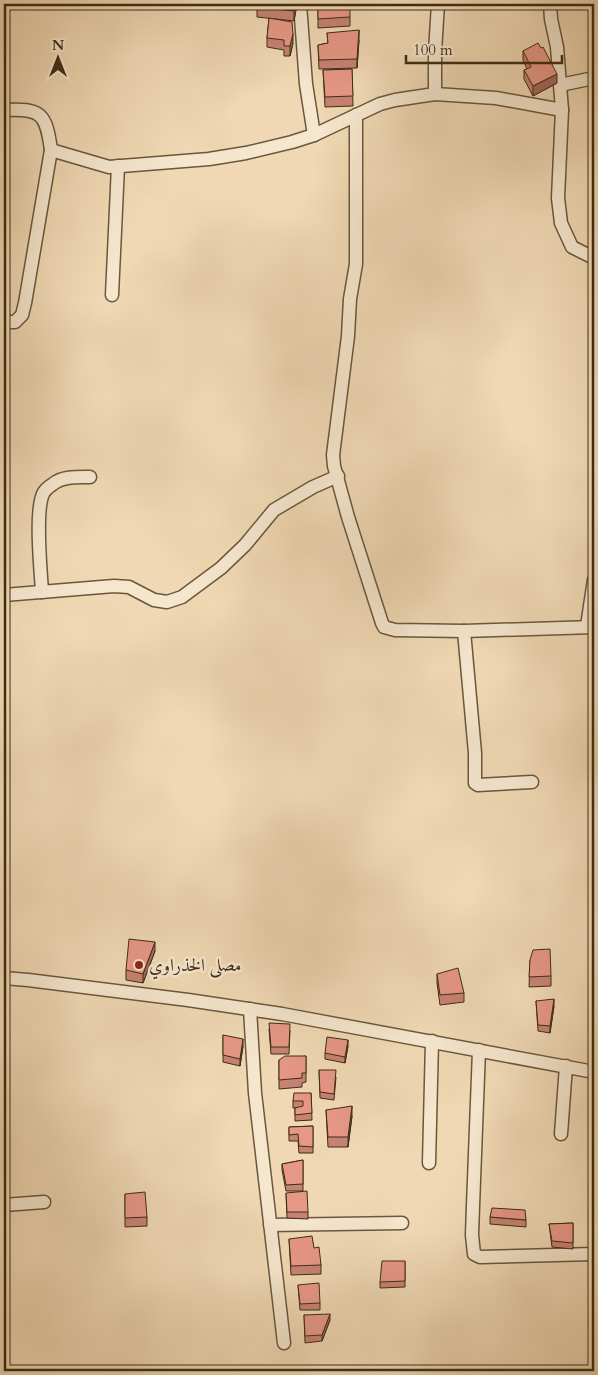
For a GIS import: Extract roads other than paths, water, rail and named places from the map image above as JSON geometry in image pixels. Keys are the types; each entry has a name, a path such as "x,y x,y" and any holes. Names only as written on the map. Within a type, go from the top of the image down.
{"street":[{"path":"300,4 304,61 314,135"},
{"path":"435,94 438,4"},
{"path":"550,4 557,47 562,110 558,198 561,223 572,247 594,258"},
{"path":"560,85 594,78"},
{"path":"51,150 100,165 118,166 180,162 246,153 314,135 380,104 435,94 496,98 562,110"},
{"path":"4,110 28,110 36,112 42,117 50,137 51,150 30,281 22,315 15,322 4,322"},
{"path":"356,115 356,264 350,299 345,359 334,441 334,466 348,517 384,628 396,630 464,631 591,626 594,580"},
{"path":"112,295 118,166"},
{"path":"4,595 114,586 129,587 154,600 167,602 182,597 222,568 245,546 274,510 313,487 338,476"},
{"path":"42,592 39,543 40,508 44,493 54,483 66,478 90,477"},
{"path":"464,631 475,753 475,783 478,785 532,782"},
{"path":"4,978 250,1009 594,1072"},
{"path":"250,1009 254,1093 284,1343"},
{"path":"429,1162 432,1041"},
{"path":"479,1050 472,1235 474,1254 480,1256 594,1254"},
{"path":"561,1134 566,1066"},
{"path":"4,1205 44,1202"},
{"path":"270,1225 402,1223"}],"place":[{"name":"مصلى الخذراوي","path":"139,965"}]}
